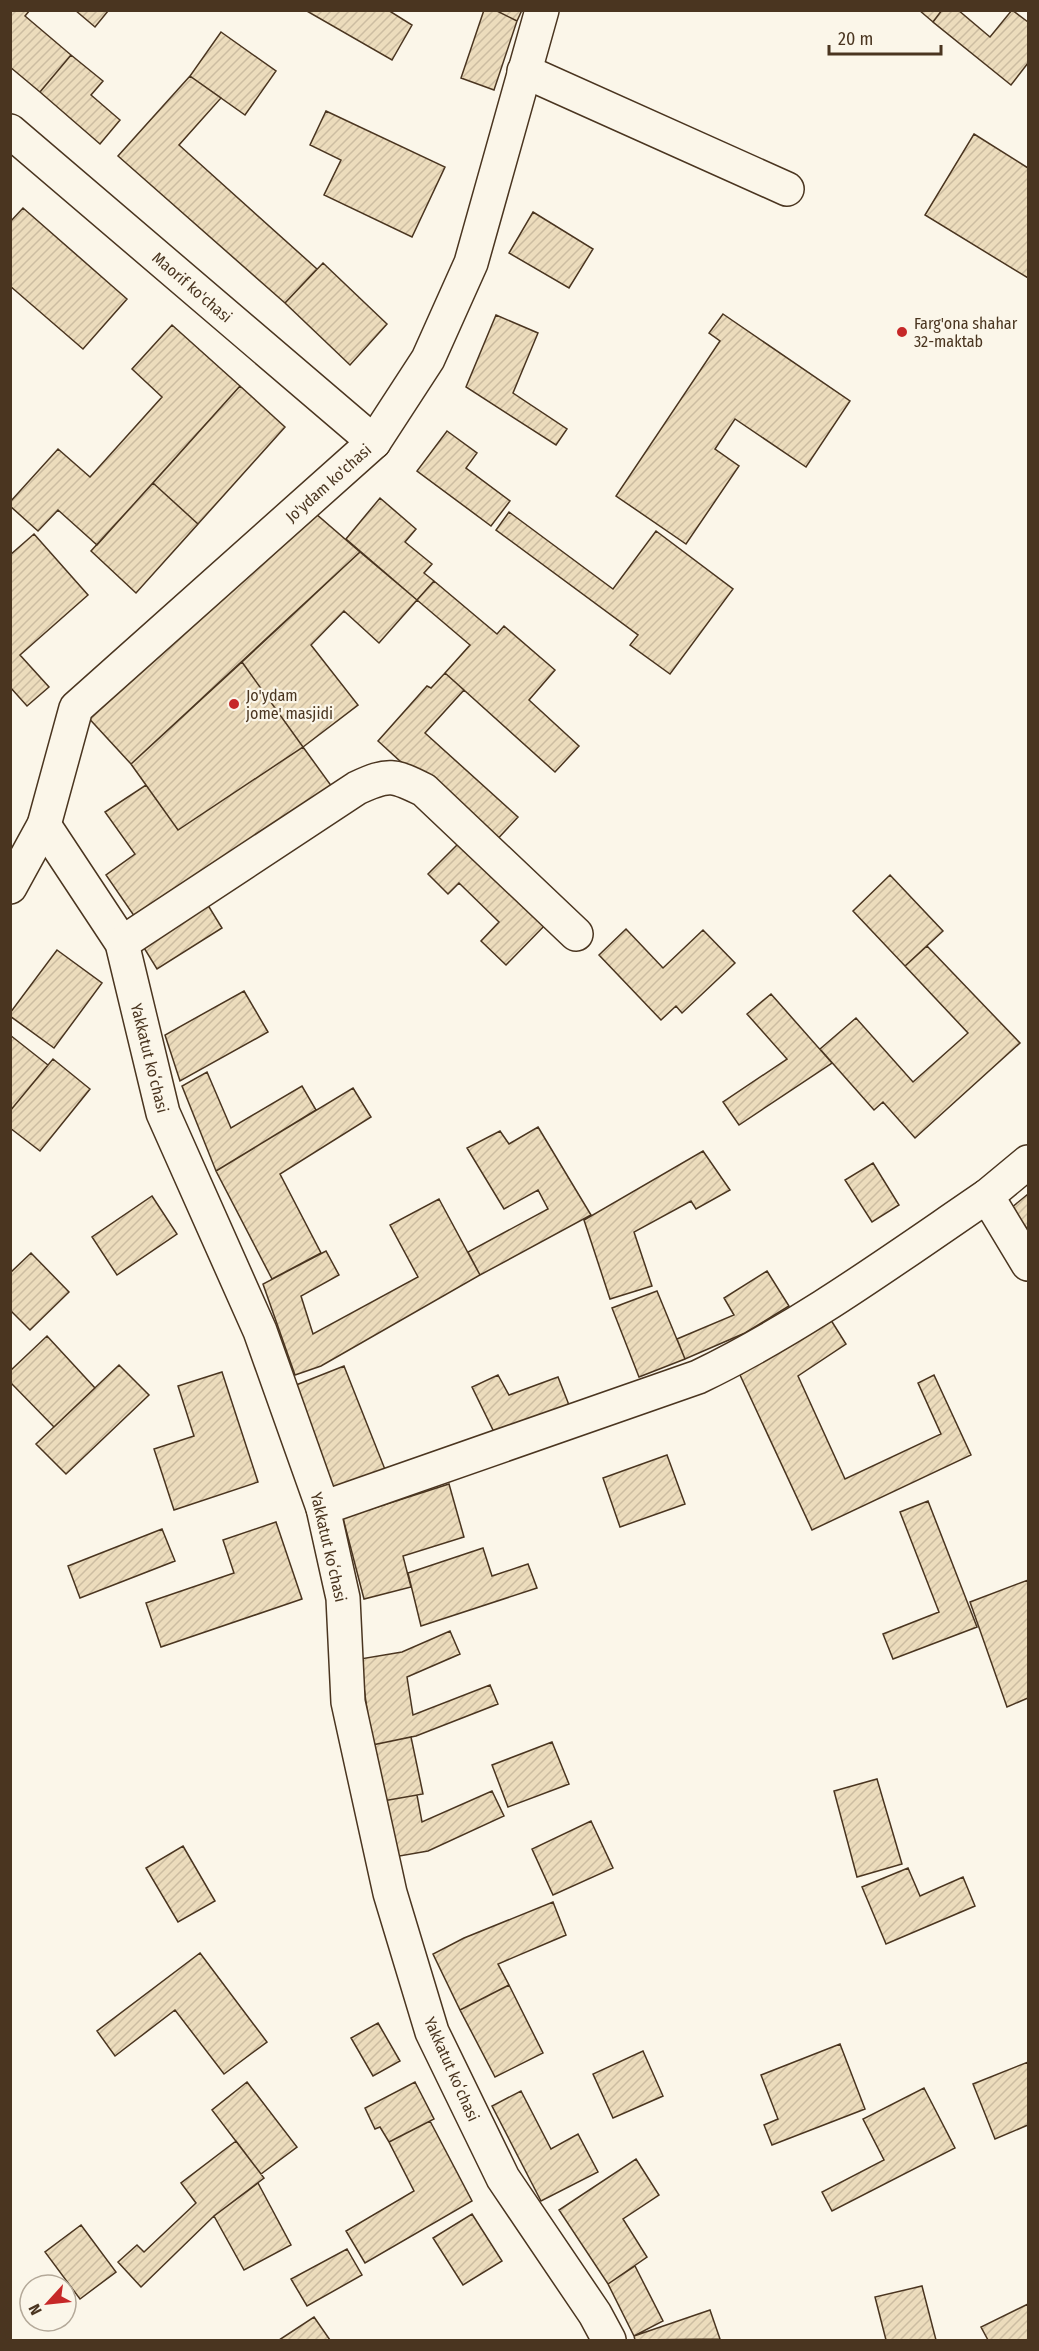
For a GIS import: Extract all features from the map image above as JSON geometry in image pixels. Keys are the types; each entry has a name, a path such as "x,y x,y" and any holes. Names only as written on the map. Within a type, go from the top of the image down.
{"street":[{"name":"Jo'ydam ko'chasi","path":"10,887 44,825 76,708 374,442 429,359 471,263 542,10"},
{"path":"524,71 787,189"},
{"name":"Maorif ko'chasi","path":"10,131 374,442"},
{"path":"122,943 357,788 377,778 398,777 424,790 576,934"},
{"name":"Yakkatut koʻchasi","path":"44,825 122,943 163,1113 260,1331 323,1508 343,1598 348,1702 390,1893 432,2032 503,2178 595,2314 609,2340"},
{"path":"323,1508 698,1377 749,1353 987,1196 1029,1162"},
{"path":"987,1196 1029,1264"}],"building":[{"path":"10,10 30,10 25,16 71,55 40,92 10,67"},
{"path":"75,10 107,10 108,11 95,27"},
{"path":"305,10 388,10 412,25 392,60"},
{"path":"484,10 495,10 517,21 494,90 461,78"},
{"path":"495,10 522,10 517,21"},
{"path":"919,10 942,10 933,22"},
{"path":"942,10 958,10 990,37 1012,10 1028,22 1028,63 1011,85 933,22"},
{"path":"221,32 276,71 245,115 190,76"},
{"path":"71,55 103,81 91,95 120,120 100,144 40,92"},
{"path":"190,76 221,98 179,145 317,269 285,303 118,156"},
{"path":"326,111 445,167 412,237 324,195 341,160 310,145"},
{"path":"974,134 1028,168 1028,278 925,215"},
{"path":"23,208 127,299 83,349 10,286 10,222"},
{"path":"533,212 593,249 569,288 509,253"},
{"path":"323,263 387,324 350,365 285,303"},
{"path":"723,314 850,401 806,467 735,419 715,449 739,466 686,544 616,496 720,341 709,333"},
{"path":"496,315 538,333 513,393 567,429 556,445 466,387"},
{"path":"172,325 240,386 97,545 58,510 38,531 10,506 10,502 58,449 90,477 162,397 132,369"},
{"path":"240,386 285,427 198,524 153,483"},
{"path":"447,431 477,453 466,468 510,501 491,526 417,471"},
{"path":"153,483 198,524 136,593 91,551"},
{"path":"380,498 416,529 405,542 432,564 424,573 434,581 417,600 346,539"},
{"path":"308,507 360,552 131,764 84,713"},
{"path":"509,512 613,589 656,531 733,589 670,674 630,645 638,635 496,530"},
{"path":"34,534 88,595 20,655 49,687 27,706 10,687 10,555"},
{"path":"360,552 417,600 379,643 344,611 311,645 358,705 303,747 242,662"},
{"path":"434,581 497,634 504,626 555,670 529,700 579,746 555,772 445,673 470,645 417,600"},
{"name":"Jo'ydam jome' masjidi","path":"242,662 303,747 178,830 131,764"},
{"path":"445,673 464,690 425,733 518,817 492,845 378,741 427,686 431,688"},
{"path":"303,747 335,791 139,923 106,875 135,854 105,812 146,785 178,830"},
{"path":"465,837 549,921 506,965 481,941 499,922 459,883 448,894 428,874"},
{"path":"890,875 943,931 905,966 853,911"},
{"path":"206,902 222,928 157,969 141,943"},
{"path":"626,929 663,968 703,930 735,963 682,1013 676,1006 661,1020 599,955"},
{"path":"927,946 1020,1043 915,1138 883,1102 874,1110 820,1049 856,1018 913,1082 968,1033 905,966"},
{"path":"57,950 102,983 54,1048 10,1016 10,1013"},
{"path":"244,991 268,1032 180,1081 165,1035"},
{"path":"771,994 832,1063 739,1125 723,1102 787,1059 747,1014"},
{"path":"10,1035 48,1065 10,1111"},
{"path":"53,1059 90,1089 40,1151 10,1128 10,1111"},
{"path":"207,1072 231,1128 302,1086 316,1110 216,1171 182,1086"},
{"path":"353,1088 371,1117 280,1174 321,1253 272,1279 216,1171"},
{"path":"538,1127 591,1215 480,1275 468,1252 548,1209 538,1190 504,1209 467,1148 500,1131 509,1144"},
{"path":"703,1151 730,1190 696,1209 691,1201 634,1232 652,1286 610,1299 584,1220"},
{"path":"873,1163 899,1205 872,1222 845,1180"},
{"path":"1028,1194 1028,1230 1011,1208"},
{"path":"152,1196 177,1234 117,1275 92,1237"},
{"path":"439,1199 480,1275 321,1366 295,1375 263,1284 326,1251 339,1275 301,1296 313,1334 418,1277 390,1225"},
{"path":"31,1253 69,1292 30,1330 10,1310 10,1273"},
{"path":"767,1271 789,1306 745,1333 685,1359 677,1339 734,1315 724,1298"},
{"path":"657,1291 685,1359 639,1377 612,1308"},
{"path":"829,1317 846,1344 798,1376 845,1479 941,1434 918,1383 934,1375 971,1455 812,1530 740,1375"},
{"path":"47,1336 95,1388 54,1427 10,1382 10,1371"},
{"path":"119,1365 149,1395 66,1474 36,1444"},
{"path":"344,1366 388,1477 336,1497 291,1387"},
{"path":"222,1372 258,1482 174,1510 154,1449 194,1436 178,1386"},
{"path":"498,1375 509,1395 558,1377 569,1405 494,1432 472,1387"},
{"path":"667,1455 685,1504 620,1527 603,1478"},
{"path":"449,1484 464,1537 403,1556 411,1587 364,1599 343,1518"},
{"path":"928,1501 977,1627 893,1659 883,1634 939,1612 900,1512"},
{"path":"276,1522 302,1599 161,1647 146,1603 234,1573 223,1540"},
{"path":"162,1529 175,1561 80,1598 68,1566"},
{"path":"483,1548 492,1576 528,1564 537,1588 421,1626 408,1573"},
{"path":"1028,1580 1028,1698 1007,1707 970,1602"},
{"path":"450,1631 460,1654 407,1677 413,1715 490,1685 498,1704 416,1736 372,1745 360,1659 402,1652"},
{"path":"411,1737 423,1794 383,1801 372,1745"},
{"path":"552,1742 569,1784 508,1807 492,1765"},
{"path":"877,1779 902,1864 857,1877 834,1791"},
{"path":"492,1791 504,1816 428,1851 394,1857 383,1801 417,1795 422,1822"},
{"path":"591,1821 613,1868 553,1895 532,1849"},
{"path":"183,1846 215,1901 178,1922 146,1868"},
{"path":"908,1868 920,1896 963,1877 975,1906 886,1944 862,1887"},
{"path":"553,1902 566,1935 498,1964 509,1985 460,2010 433,1954 464,1938"},
{"path":"200,1953 267,2042 224,2074 175,2010 115,2056 97,2031"},
{"path":"509,1985 543,2053 495,2077 460,2010"},
{"path":"378,2023 400,2061 373,2076 351,2038"},
{"path":"840,2044 865,2109 772,2145 764,2125 778,2119 761,2075"},
{"path":"643,2051 663,2096 613,2118 593,2074"},
{"path":"1028,2062 1028,2125 995,2139 973,2084"},
{"path":"247,2082 297,2147 261,2174 212,2110"},
{"path":"415,2082 434,2119 389,2142 380,2127 375,2129 365,2108"},
{"path":"924,2088 955,2148 832,2211 822,2192 884,2160 863,2119"},
{"path":"521,2091 551,2149 578,2134 598,2172 541,2201 492,2106"},
{"path":"430,2121 472,2201 365,2263 346,2231 414,2191 389,2142"},
{"path":"236,2141 264,2178 214,2216 141,2287 118,2262 137,2245 144,2252 196,2203 181,2183"},
{"path":"636,2159 659,2195 623,2219 647,2257 608,2284 559,2210"},
{"path":"258,2183 291,2245 244,2270 214,2216"},
{"path":"472,2214 502,2261 463,2285 433,2238"},
{"path":"81,2225 116,2272 80,2299 78,2273 61,2273 45,2252"},
{"path":"347,2249 362,2275 307,2306 291,2279"},
{"path":"635,2266 663,2321 634,2336 608,2284"},
{"path":"922,2286 936,2340 886,2340 875,2297"},
{"path":"1028,2304 1028,2340 988,2340 981,2327"},
{"path":"710,2310 720,2339 635,2340 634,2336"},
{"path":"314,2317 330,2340 279,2340"}],"place":[{"name":"Farg'ona shahar 32-maktab","path":"902,332"},
{"name":"Jo'ydam jome' masjidi","path":"234,704"}]}
